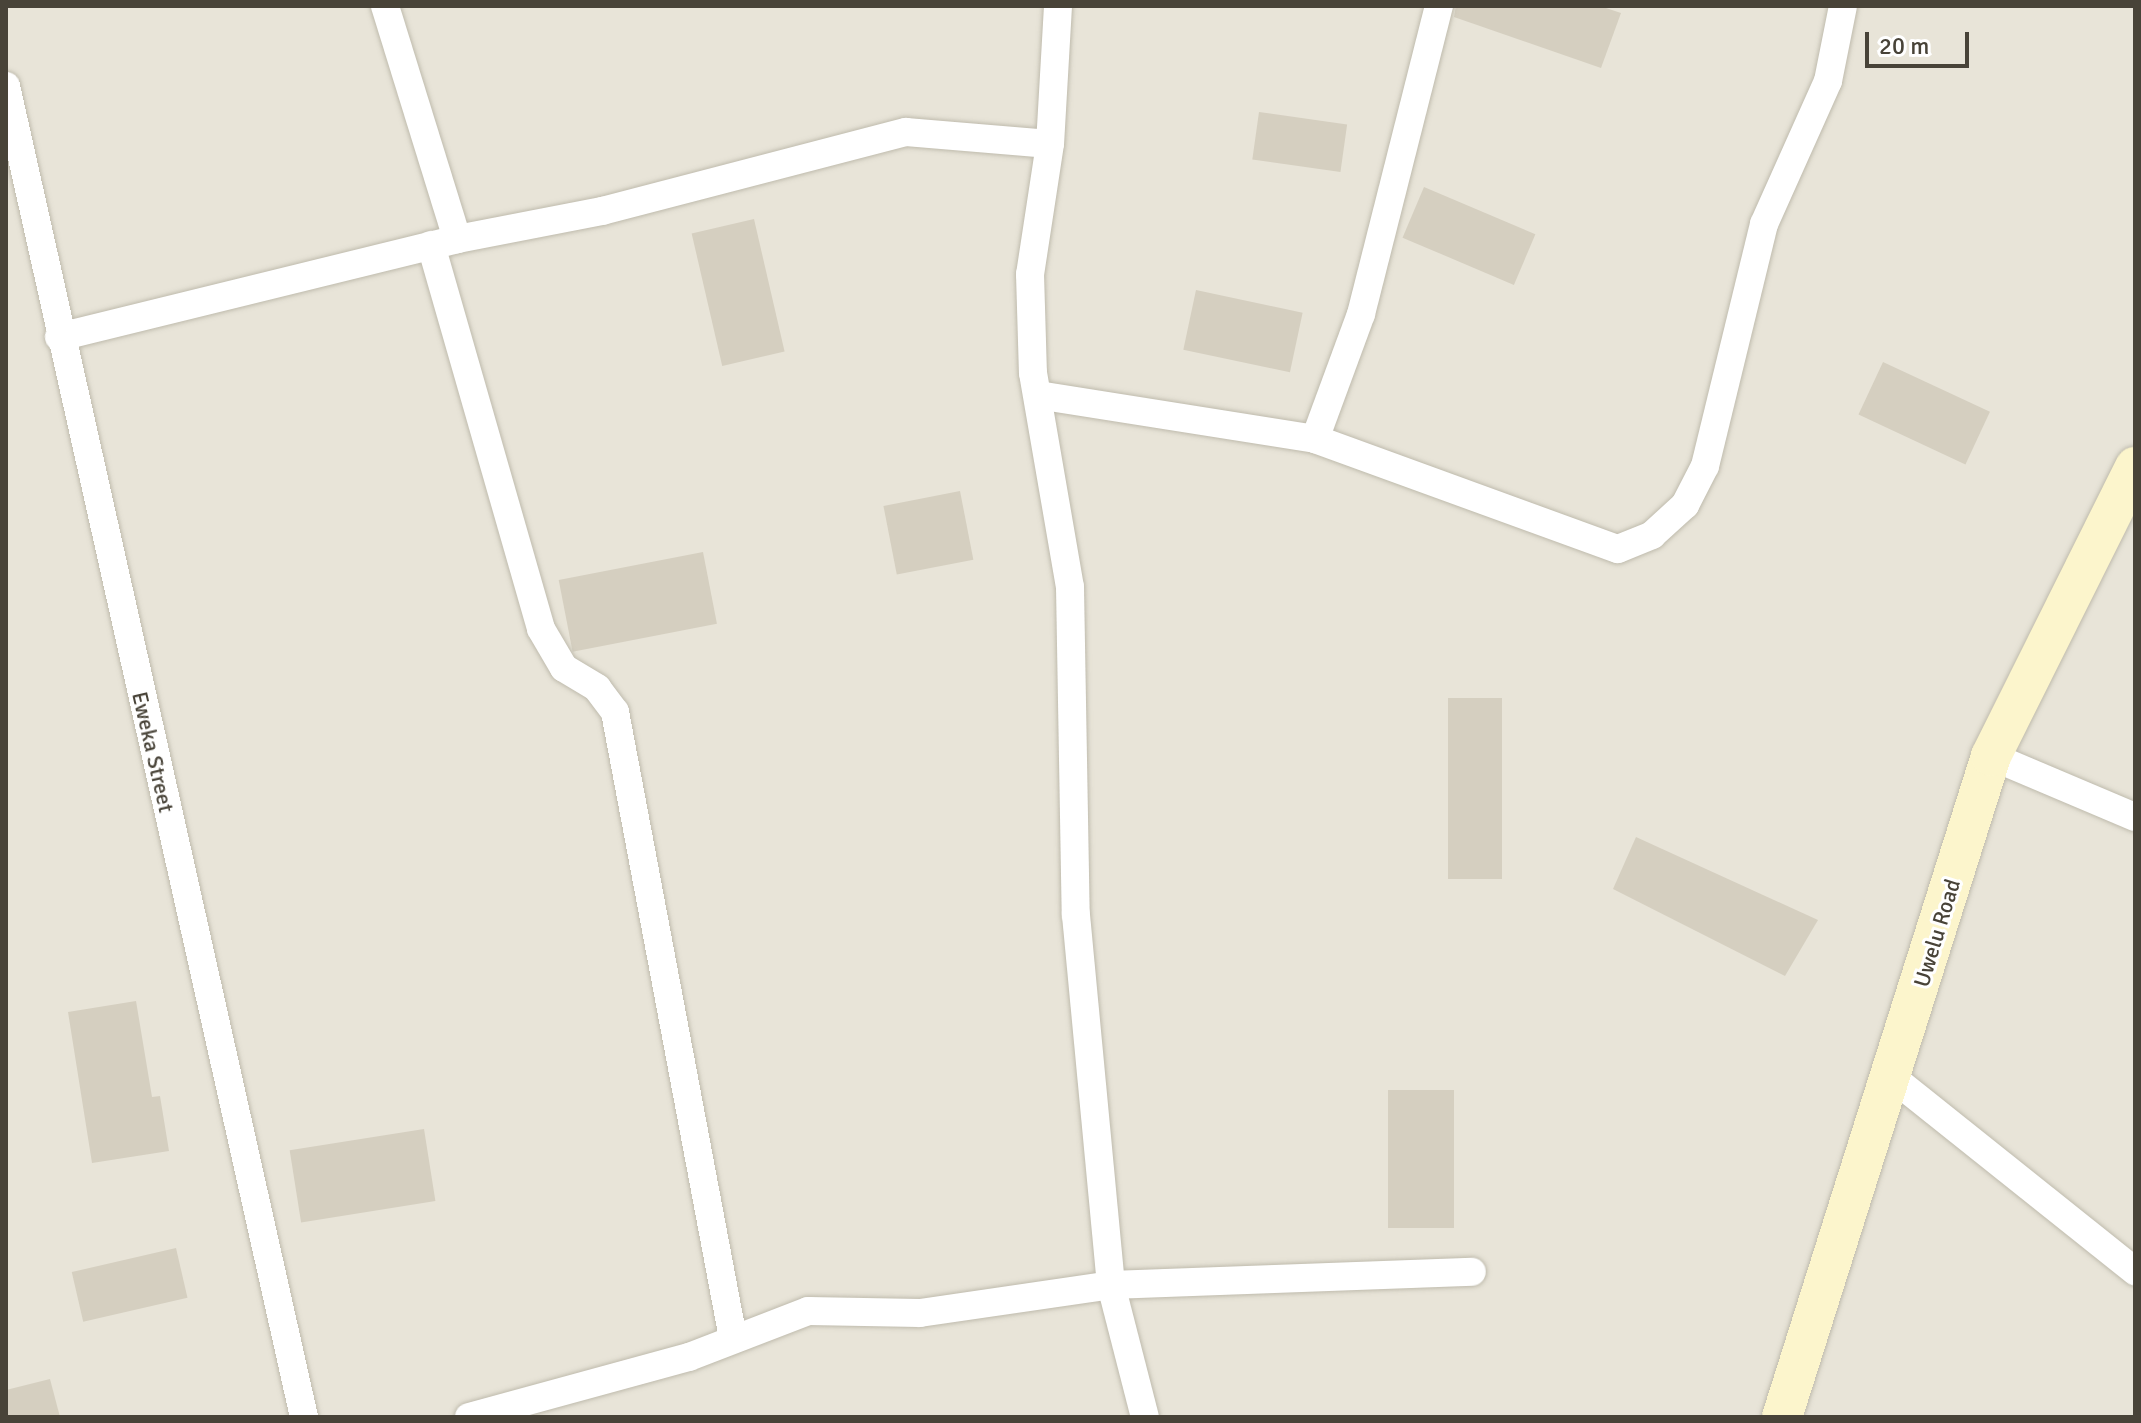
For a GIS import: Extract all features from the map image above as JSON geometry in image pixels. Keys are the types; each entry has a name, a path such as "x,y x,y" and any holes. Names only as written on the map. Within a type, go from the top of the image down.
{"street":[{"path":"385,6 541,629 564,668 597,688 615,712 733,1338"},
{"path":"1058,6 1050,144 1030,274 1038,395 1070,587 1076,915 1111,1285 1145,1417"},
{"path":"1315,439 1361,314 1439,6"},
{"path":"1038,395 1315,439 1618,549 1652,535 1685,505 1705,466 1764,224 1828,81 1843,6"},
{"name":"Eweka Street","path":"6,86 59,337 304,1417"},
{"path":"59,337 444,242 602,211 906,132 1050,144"},
{"name":"Uwelu Road","path":"1782,1417 1893,1078 1991,756 2135,467"},
{"path":"1991,756 2135,817"},
{"path":"1893,1078 2135,1271"},
{"path":"469,1417 689,1357 808,1311 920,1313 1111,1285 1472,1272"}],"shaded area":[{"path":"6,6 2135,6 2135,1417 6,1417"}],"building":[{"path":"1456,6 1600,6 1621,13 1601,68 1454,17"},
{"path":"1259,112 1347,124 1340,172 1252,160"},
{"path":"1424,187 1535,234 1514,285 1403,238"},
{"path":"754,219 785,352 722,366 692,233"},
{"path":"1196,290 1303,313 1290,372 1183,350"},
{"path":"1883,362 1990,412 1965,464 1858,415"},
{"path":"960,491 973,560 897,575 883,506"},
{"path":"703,552 717,624 573,652 559,580"},
{"path":"1448,698 1502,698 1502,879 1448,879"},
{"path":"1636,837 1818,920 1785,976 1613,889"},
{"path":"136,1001 152,1097 160,1096 169,1151 92,1163 68,1012"},
{"path":"1388,1090 1454,1090 1454,1228 1388,1228"},
{"path":"424,1129 435,1201 301,1222 290,1150"},
{"path":"176,1248 187,1298 83,1322 72,1272"},
{"path":"50,1379 60,1417 6,1417 6,1390"}]}
